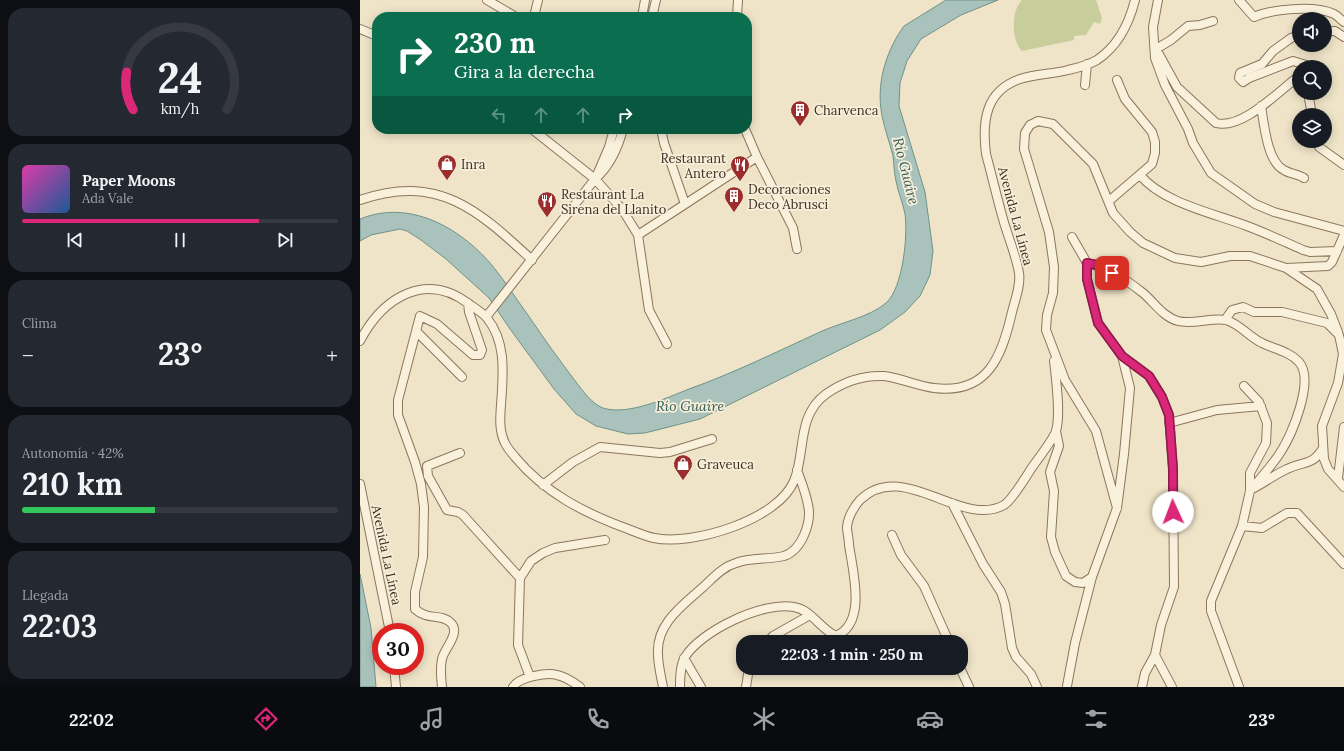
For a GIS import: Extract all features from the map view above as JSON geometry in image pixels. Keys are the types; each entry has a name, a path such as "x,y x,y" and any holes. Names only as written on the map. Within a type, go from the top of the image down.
{"street":[{"path":"487,0 507,12"},
{"path":"535,12 538,0"},
{"path":"643,12 645,0"},
{"path":"653,12 656,0"},
{"path":"737,12 738,0"},
{"name":"Avenida La Línea","path":"360,341 367,327 380,310 402,295 422,289 444,290 457,295 486,317 498,337 503,358 499,425 505,445 529,473 543,485 594,517 654,538 684,539 708,536 742,524 774,504 793,483 797,469 802,432 811,411 824,395 855,379 884,376 934,388 961,388 977,381 997,358 1005,343 1019,274 986,154 984,134 985,118 995,96 1007,84 1022,79 1050,74 1087,64 1100,57 1121,36 1127,25 1135,0"},
{"path":"1158,0 1153,27 1156,49 1155,58 1165,85 1188,128 1193,143 1211,173 1255,204 1274,212 1344,231"},
{"path":"1239,1 1249,0"},
{"path":"1239,1 1254,17 1264,12 1306,9 1334,14 1344,22"},
{"path":"1156,49 1171,40 1188,26 1200,25 1213,21"},
{"path":"360,29 372,34"},
{"path":"1332,31 1335,31 1344,37"},
{"path":"1292,38 1273,51 1262,64 1240,73 1239,78 1243,82 1249,78 1292,62"},
{"path":"1156,49 1177,87 1216,123 1235,122 1261,106 1292,82"},
{"path":"1085,85 1087,64"},
{"path":"1109,201 1152,164 1155,153 1155,142 1152,132 1125,99 1117,80"},
{"path":"1261,106 1268,144 1274,160 1282,170 1304,178"},
{"path":"1117,508 1096,431 1065,380 1046,330 1047,315 1053,293 1054,267 1049,232 1024,149 1025,133 1030,125 1038,121 1053,124 1093,164 1113,213 1130,232 1144,243 1175,258 1201,262 1230,256 1250,256 1286,268 1317,290 1331,314 1339,335 1343,354 1338,383 1322,426 1324,459 1328,469 1338,478 1344,487"},
{"path":"538,134 595,179 622,209 638,235 649,310 667,344"},
{"path":"595,179 609,147 613,134"},
{"path":"486,317 595,179 604,171 609,163 621,134"},
{"path":"662,134 685,204"},
{"path":"747,134 757,157 793,228 797,249"},
{"path":"1320,148 1344,165"},
{"path":"638,235 757,157"},
{"path":"1140,175 1148,185 1161,194 1247,226 1303,250 1310,252 1337,251"},
{"path":"360,200 390,192 408,191 432,193 452,200 493,224 532,260"},
{"path":"1286,268 1328,266 1332,262 1344,235"},
{"path":"1072,237 1087,263 1087,279 1098,323 1122,356 1149,376 1162,397 1169,415 1173,469 1174,587 1161,626 1155,654 1145,674 1142,687"},
{"path":"1087,263 1102,266 1137,289 1163,312 1177,321 1225,320 1236,324 1254,339 1271,348 1288,353 1300,362 1304,372 1304,396 1292,431 1280,453 1250,490"},
{"path":"442,687 440,676 442,659 454,634 454,627 450,622 443,618 426,617 415,609 414,592 423,558 424,507 422,484 398,415 401,384 417,332 420,316 437,324 473,355 480,355 482,350 469,312 468,303"},
{"path":"1225,320 1232,310 1243,307 1254,312 1282,312 1327,323 1339,335"},
{"path":"417,332 462,377"},
{"path":"1054,350 1057,385 1056,431 1059,446 1050,472 1054,491 1051,537 1055,552 1066,576 1075,582 1083,583 1092,577"},
{"path":"1067,686 1075,643 1092,577 1117,508 1130,388 1122,356"},
{"path":"1239,687 1211,611 1211,601 1242,526 1250,490 1250,473 1266,443 1267,423 1261,406 1244,386"},
{"path":"1169,423 1217,410 1261,406"},
{"path":"1338,478 1344,428"},
{"path":"680,687 680,672 684,658 698,642 730,622 757,610 779,606 795,607 810,615 826,632 836,636 846,632 852,623 856,610 847,528 852,510 860,500 870,493 884,487 900,487 935,495 952,503 982,510 1004,505 1019,488 1056,431"},
{"path":"543,485 572,462 591,450 600,447 660,453 670,452 712,439"},
{"path":"1250,490 1286,469 1312,461 1319,456 1323,447"},
{"path":"460,453 427,466 428,476 447,510 458,512 463,515 520,578"},
{"path":"663,687 658,653 661,633 670,616 722,570 734,563 744,560 784,556 793,551 801,542 808,524 809,506 797,469"},
{"name":"Avenida La Línea","path":"360,484 388,623"},
{"path":"952,503 983,564 1001,592 1006,604 1012,648 1016,657 1031,674 1037,687"},
{"path":"1242,526 1262,528 1287,514 1297,513 1344,564"},
{"path":"892,535 901,555 924,586 946,635"},
{"path":"530,677 518,645 520,578 531,561 543,553 555,548 605,540"},
{"path":"775,635 810,615"},
{"path":"1155,654 1172,687"},
{"path":"684,658 701,687"},
{"path":"513,687 516,683 530,677 555,674 569,678 580,687"},
{"path":"395,675 396,687"},
{"path":"746,687 748,675"},
{"path":"963,675 969,687"}],"green space":[{"path":"1022,0 1096,0 1102,18 1100,24 1094,22 1086,35 1074,36 1074,40 1022,51 1018,46 1014,33 1014,18 1018,5"}],"water":[{"name":"Río Guaire","path":"946,0 998,0 961,15 921,39 907,61 900,83 899,106 925,192 933,251 930,275 920,296 905,312 880,330 700,419 645,433 628,434 596,426 576,414 554,389 489,298 446,259 421,240 407,231 400,229 371,235 360,241 360,219 378,214 397,212 415,215 432,220 448,228 464,239 491,264 582,389 591,400 603,408 624,410 647,405 722,376 820,332 872,312 886,303 892,296 897,286 903,261 906,223 895,178 893,156 882,115 880,98 882,76 888,55 904,26"},
{"path":"360,574 371,628 372,675 375,675 376,687 360,687"}],"place":[{"name":"Charvenca","path":"800,127"},
{"name":"Inra","path":"447,181"},
{"name":"Restaurant Antero","path":"740,182"},
{"name":"Decoraciones Deco Abrusci","path":"734,213"},
{"name":"Restaurant La Sirena del Llanito","path":"547,218"},
{"name":"Graveuca","path":"683,481"}],"route":[{"path":"1112,273 1102,266 1087,263 1087,279 1098,323 1122,356 1149,376 1162,397 1169,415 1173,469 1173,512"}]}
